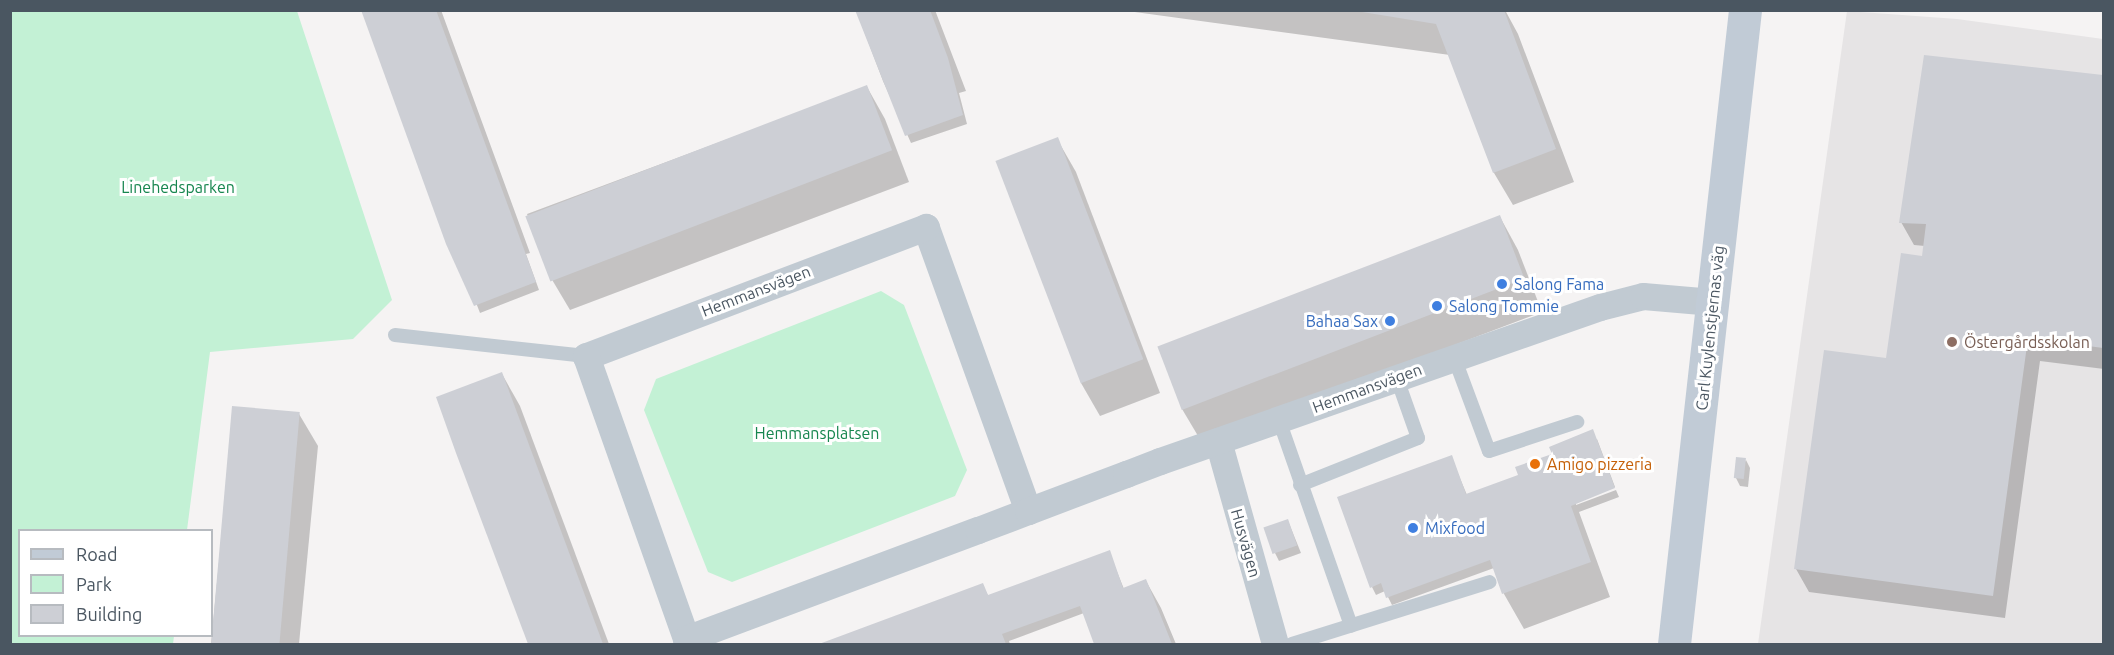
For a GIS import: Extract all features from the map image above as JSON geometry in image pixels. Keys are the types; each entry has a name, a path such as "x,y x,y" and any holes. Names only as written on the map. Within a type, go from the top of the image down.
{"street":[{"name":"Carl Kuylenstjernas väg","path":"1674,645 1744,10"},
{"name":"Hemmansvägen","path":"1028,512 926,227 586,356 686,642 1218,441 1396,376 1600,307 1643,296 1713,302"},
{"name":"Husvägen","path":"1218,441 1275,645"}],"lane":[{"path":"395,335 586,356"},
{"path":"1454,357 1489,451 1577,422"},
{"path":"1300,485 1418,438 1396,376"},
{"path":"1279,420 1351,626"},
{"path":"1292,645 1490,582"}],"shaded area":[{"name":"Östergårdsskolan","path":"1847,11 1957,19 2103,39 2103,644 1758,644"}],"green space":[{"name":"Linehedsparken","path":"10,11 297,11 392,300 353,339 210,352 187,529 18,529 18,637 174,637 173,644 11,644"},
{"name":"Hemmansplatsen","path":"881,291 904,305 967,470 955,496 732,582 708,572 644,410 656,379"}],"building":[{"path":"361,10 436,10 536,282 474,306 446,244"},
{"path":"855,10 930,10 948,58 963,115 905,136"},
{"path":"1350,10 1504,10 1556,149 1493,173 1436,24"},
{"path":"1924,55 2103,75 2103,348 2028,338 1993,596 1794,569 1824,350 1886,358 1901,253 1922,256 1926,224 1899,223"},
{"path":"867,85 892,150 550,282 525,216"},
{"path":"1058,137 1143,359 1081,383 995,161"},
{"path":"1500,215 1524,278 1182,410 1157,347"},
{"path":"502,372 603,644 528,644 456,453 436,397"},
{"path":"232,406 300,412 279,644 211,644"},
{"path":"1593,429 1615,488 1571,506 1591,562 1502,594 1490,560 1386,598 1381,583 1370,588 1337,497 1452,455 1466,494 1518,475 1515,467 1552,454 1549,447"},
{"path":"1736,457 1746,458 1744,479 1734,478"},
{"path":"1288,519 1297,545 1273,554 1263,527"},
{"path":"1110,550 1123,588 1146,579 1172,644 1094,644 1080,606 1002,634 1006,644 819,644 983,583 988,595"}],"place":[{"name":"Salong Fama","path":"1502,284"},
{"name":"Salong Tommie","path":"1437,306"},
{"name":"Bahaa Sax","path":"1390,321"},
{"name":"Östergårdsskolan","path":"1952,342"},
{"name":"Amigo pizzeria","path":"1535,464"},
{"name":"Mixfood","path":"1413,528"}]}
